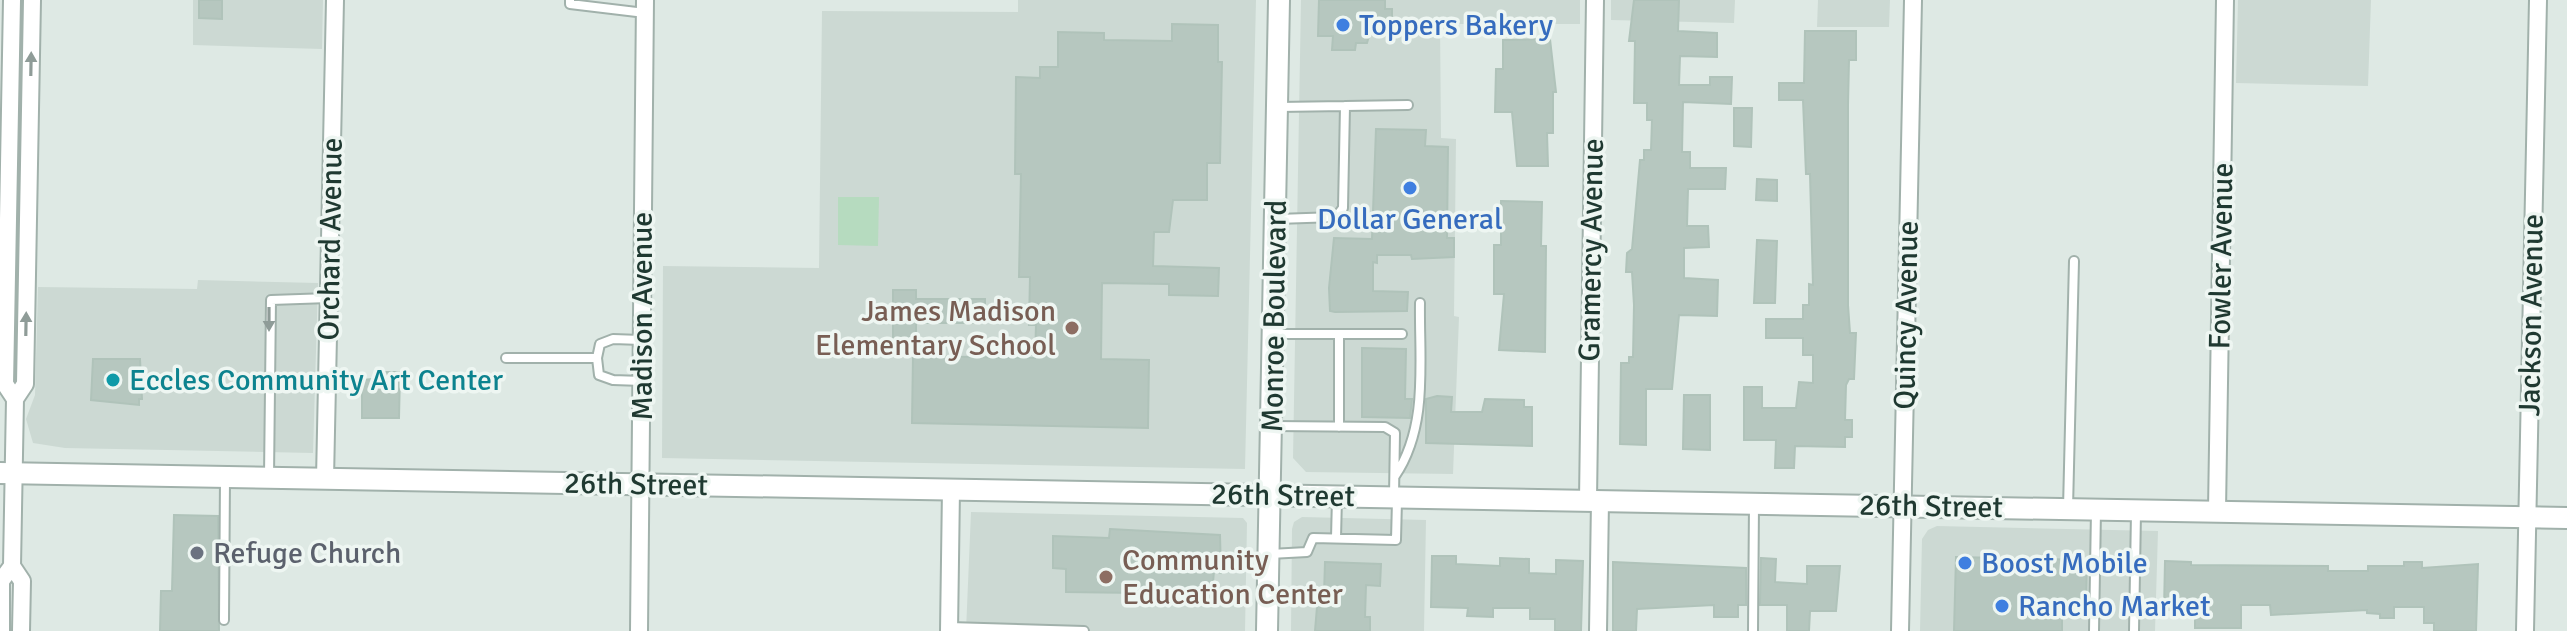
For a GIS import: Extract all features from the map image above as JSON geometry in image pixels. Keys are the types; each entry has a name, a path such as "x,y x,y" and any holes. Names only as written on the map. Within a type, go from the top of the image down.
{"street":[{"path":"12,0 5,384 15,399"},
{"path":"21,631 22,581 12,566 7,473 15,399 25,384 32,0"},
{"name":"Orchard Avenue","path":"325,479 335,0"},
{"name":"Monroe Boulevard","path":"1267,631 1279,0"},
{"name":"Gramercy Avenue","path":"1595,0 1594,501 1598,631"},
{"name":"Quincy Avenue","path":"1900,631 1913,0"},
{"name":"Fowler Avenue","path":"2217,511 2225,0"},
{"name":"Jackson Avenue","path":"2525,631 2538,0"},
{"name":"Madison Avenue","path":"639,631 645,6"},
{"name":"26th Street","path":"7,473 2567,518"},
{"path":"949,629 951,489"},
{"path":"1,631 1,581 12,566"}],"lane":[{"path":"570,0 570,4 645,6"},
{"path":"1278,107 1408,105"},
{"path":"1277,219 1336,217 1343,208 1345,106"},
{"path":"2068,509 2074,261"},
{"path":"269,477 271,300 329,298"},
{"path":"1395,476 1410,454 1418,414 1420,303"},
{"path":"1275,334 1402,334"},
{"path":"1339,334 1339,427"},
{"path":"642,340 606,340 600,344 597,358 599,375 605,379 642,381"},
{"path":"506,358 597,358"},
{"path":"1268,554 1307,552 1313,538 1396,540 1395,433 1385,427 1271,426"},
{"path":"224,620 225,477"},
{"path":"1336,538 1337,496"},
{"path":"1753,631 1754,503"},
{"path":"2094,631 2096,509"},
{"path":"2134,631 2136,510"},
{"path":"949,629 1084,631"}],"shaded area":[{"path":"193,0 323,0 322,49 193,45"},
{"path":"1018,0 1256,0 1245,469 662,458 663,266 819,268 822,11 1018,12"},
{"path":"1301,0 1580,0 1580,24 1440,24 1441,138 1456,139 1454,316 1459,317 1453,474 1306,472 1293,458"},
{"path":"1611,0 1735,0 1734,23 1611,20"},
{"path":"1818,0 1890,0 1889,27 1817,27"},
{"path":"2238,0 2371,0 2368,86 2236,83"},
{"path":"198,280 318,283 313,453 65,448 33,443 26,419 35,395 38,287 197,289"},
{"name":"Community Education Center","path":"971,512 1243,518 1247,523 1245,631 966,631"},
{"path":"1302,517 1426,520 1424,631 1291,631 1292,529 1294,522"},
{"path":"1937,526 2158,531 2155,631 1920,631 1922,539 1928,530"}],"green space":[{"path":"838,197 879,197 878,246 838,245"}],"building":[{"path":"199,0 222,0 222,19 199,18"},
{"name":"Toppers Bakery","path":"1319,0 1385,0 1385,9 1392,9 1392,23 1372,25 1367,43 1356,43 1355,50 1332,50 1333,36 1318,36"},
{"path":"1634,0 1679,0 1678,31 1717,33 1717,57 1680,56 1679,85 1710,85 1710,77 1732,77 1731,104 1683,102 1682,152 1690,152 1690,168 1726,168 1725,189 1688,189 1687,226 1708,226 1709,247 1684,248 1684,278 1718,280 1717,316 1679,315 1672,389 1646,389 1646,445 1620,444 1621,363 1629,363 1629,357 1633,357 1634,305 1632,272 1626,272 1627,253 1632,249 1640,160 1644,160 1644,150 1651,150 1652,120 1647,120 1647,103 1634,103 1635,41 1629,41"},
{"path":"1172,24 1218,25 1218,62 1222,62 1220,163 1207,163 1207,200 1173,200 1169,232 1154,232 1153,266 1219,268 1218,296 1169,295 1169,284 1102,283 1101,359 1149,360 1148,428 912,423 913,356 1035,358 1036,325 1029,325 1030,277 1019,277 1021,174 1015,174 1016,77 1040,78 1040,67 1058,67 1058,32 1104,33 1104,40 1172,41"},
{"path":"1805,31 1856,31 1856,60 1849,60 1848,105 1848,305 1850,333 1856,333 1854,379 1849,379 1846,385 1845,420 1852,420 1852,437 1845,437 1845,447 1795,446 1794,468 1775,468 1776,440 1744,440 1744,387 1762,387 1762,408 1796,408 1799,382 1813,383 1813,355 1803,355 1803,338 1766,338 1766,319 1803,319 1803,305 1809,305 1809,284 1813,285 1810,174 1806,174 1803,100 1779,100 1779,83 1804,83"},
{"path":"1550,39 1556,92 1553,92 1553,133 1547,133 1548,166 1517,166 1512,112 1495,112 1496,69 1503,69 1503,40"},
{"path":"1734,108 1752,108 1751,147 1734,146"},
{"path":"1376,129 1426,130 1425,146 1448,147 1447,238 1454,238 1454,257 1412,259 1411,255 1377,255 1377,263 1373,262 1373,291 1408,292 1407,311 1330,311 1334,238 1372,239"},
{"path":"1757,179 1777,180 1777,201 1756,200"},
{"path":"1501,201 1542,202 1541,246 1546,246 1545,352 1499,350 1504,294 1494,294 1494,245 1501,245"},
{"path":"1757,240 1777,241 1775,303 1754,303"},
{"path":"893,290 916,290 916,299 985,299 985,323 916,323 916,339 893,339"},
{"path":"1362,348 1406,349 1405,399 1412,399 1410,418 1362,417"},
{"name":"Eccles Community Art Center","path":"93,359 140,359 142,399 139,399 139,405 91,400"},
{"path":"385,372 400,372 399,418 362,418 362,380 385,378"},
{"path":"1684,395 1710,395 1710,450 1683,449"},
{"path":"1452,397 1451,412 1482,412 1485,399 1524,400 1524,407 1532,407 1532,446 1426,443 1426,399"},
{"name":"Refuge Church","path":"174,515 218,516 219,631 160,631 161,591 172,591"},
{"name":"Community Education Center","path":"1110,529 1220,535 1221,573 1214,571 1212,594 1066,592 1066,569 1053,568 1053,536 1109,538"},
{"path":"1432,556 1456,556 1456,564 1500,566 1500,558 1529,559 1529,573 1556,574 1556,560 1583,561 1581,631 1555,631 1555,619 1530,619 1530,608 1493,608 1493,617 1467,616 1468,608 1431,607"},
{"path":"1956,557 2087,560 2086,604 2062,603 2062,631 1954,631"},
{"path":"1761,558 1776,559 1775,582 1807,584 1807,566 1840,566 1836,611 1810,611 1809,631 1787,631 1787,605 1760,605"},
{"path":"2165,561 2191,562 2191,565 2328,566 2328,571 2368,571 2368,566 2404,566 2404,562 2422,562 2422,568 2478,564 2476,631 2434,631 2434,623 2424,623 2424,607 2394,607 2394,618 2380,618 2380,614 2367,613 2367,610 2271,615 2270,605 2241,605 2241,628 2195,628 2195,610 2164,610"},
{"path":"1325,562 1381,564 1380,586 1366,585 1365,617 1370,617 1370,631 1315,631 1318,595 1324,595"},
{"path":"1613,562 1746,568 1746,605 1738,605 1738,617 1714,617 1714,605 1637,609 1636,631 1613,631"}],"place":[{"name":"Toppers Bakery","path":"1343,25"},
{"name":"Dollar General","path":"1410,188"},
{"name":"James Madison Elementary School","path":"1072,328"},
{"name":"Eccles Community Art Center","path":"113,380"},
{"name":"Refuge Church","path":"197,553"},
{"name":"Boost Mobile","path":"1965,563"},
{"name":"Community Education Center","path":"1106,577"},
{"name":"Rancho Market","path":"2002,606"}]}
